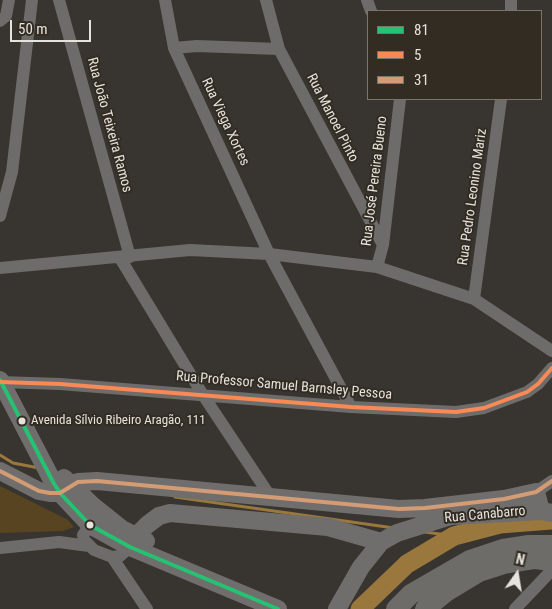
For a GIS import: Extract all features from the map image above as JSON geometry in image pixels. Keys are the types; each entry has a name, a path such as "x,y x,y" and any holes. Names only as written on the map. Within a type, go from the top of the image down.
{"main road":[{"path":"396,609 411,594 470,560 503,549 529,544 552,545"},
{"path":"425,609 446,592 479,572 534,559 552,561"}],"street":[{"path":"0,21 6,16 9,0"},
{"path":"0,216 12,172 32,0"},
{"name":"Rua João Teixeira Ramos","path":"59,0 125,257 203,395 270,496"},
{"name":"Rua Viega Xortes","path":"165,0 174,48 269,254 351,408"},
{"name":"Rua Manoel Pinto","path":"266,0 279,49 383,245"},
{"path":"174,48 197,46 279,49"},
{"name":"Rua José Pereira Bueno","path":"377,267 383,245 400,100"},
{"name":"Rua Pedro Leonino Mariz","path":"474,299 501,100"},
{"path":"0,268 19,264 125,257 190,250 269,254 377,267 474,299 552,351"},
{"path":"0,260 19,264"},
{"name":"Rua Professor Samuel Barnsley Pessoa","path":"1,381 203,395 351,408 456,412 484,408 528,392 552,368"},
{"path":"1,381 22,425 65,490 87,535 112,557 147,609"},
{"path":"0,471 39,491 65,490 129,537"},
{"name":"Rua Canabarro","path":"65,490 87,481 97,481 399,509 504,499 536,492 547,512 451,516 397,533 381,542"},
{"path":"536,492 552,481"},
{"path":"397,533 402,522 399,509"},
{"path":"112,557 120,556 129,537 159,516 170,513 312,524 381,542 362,567 337,609"},
{"path":"0,548 59,542 87,535 104,523 278,609"},
{"path":"515,609 552,570"}],"shaded area":[{"path":"0,486 68,520 74,527 63,531 0,533"}],"waterway":[{"path":"0,455 13,463 39,468"},
{"path":"175,497 394,528"},
{"path":"360,609 407,564 454,536 500,524 552,520"},
{"path":"425,532 454,536"}],"transit line":[{"name":"5","path":"1,382 60,384 351,407 456,412 484,408 527,392 538,384 552,368"},
{"name":"81","path":"0,380 53,482 60,493 90,525 130,547 278,609"},
{"name":"31","path":"0,471 39,491 50,493 60,493 78,482 97,481 399,509 504,499 536,492 552,481"}],"place":[{"name":"Avenida Sílvio Ribeiro Aragão, 111","path":"22,421"}]}
